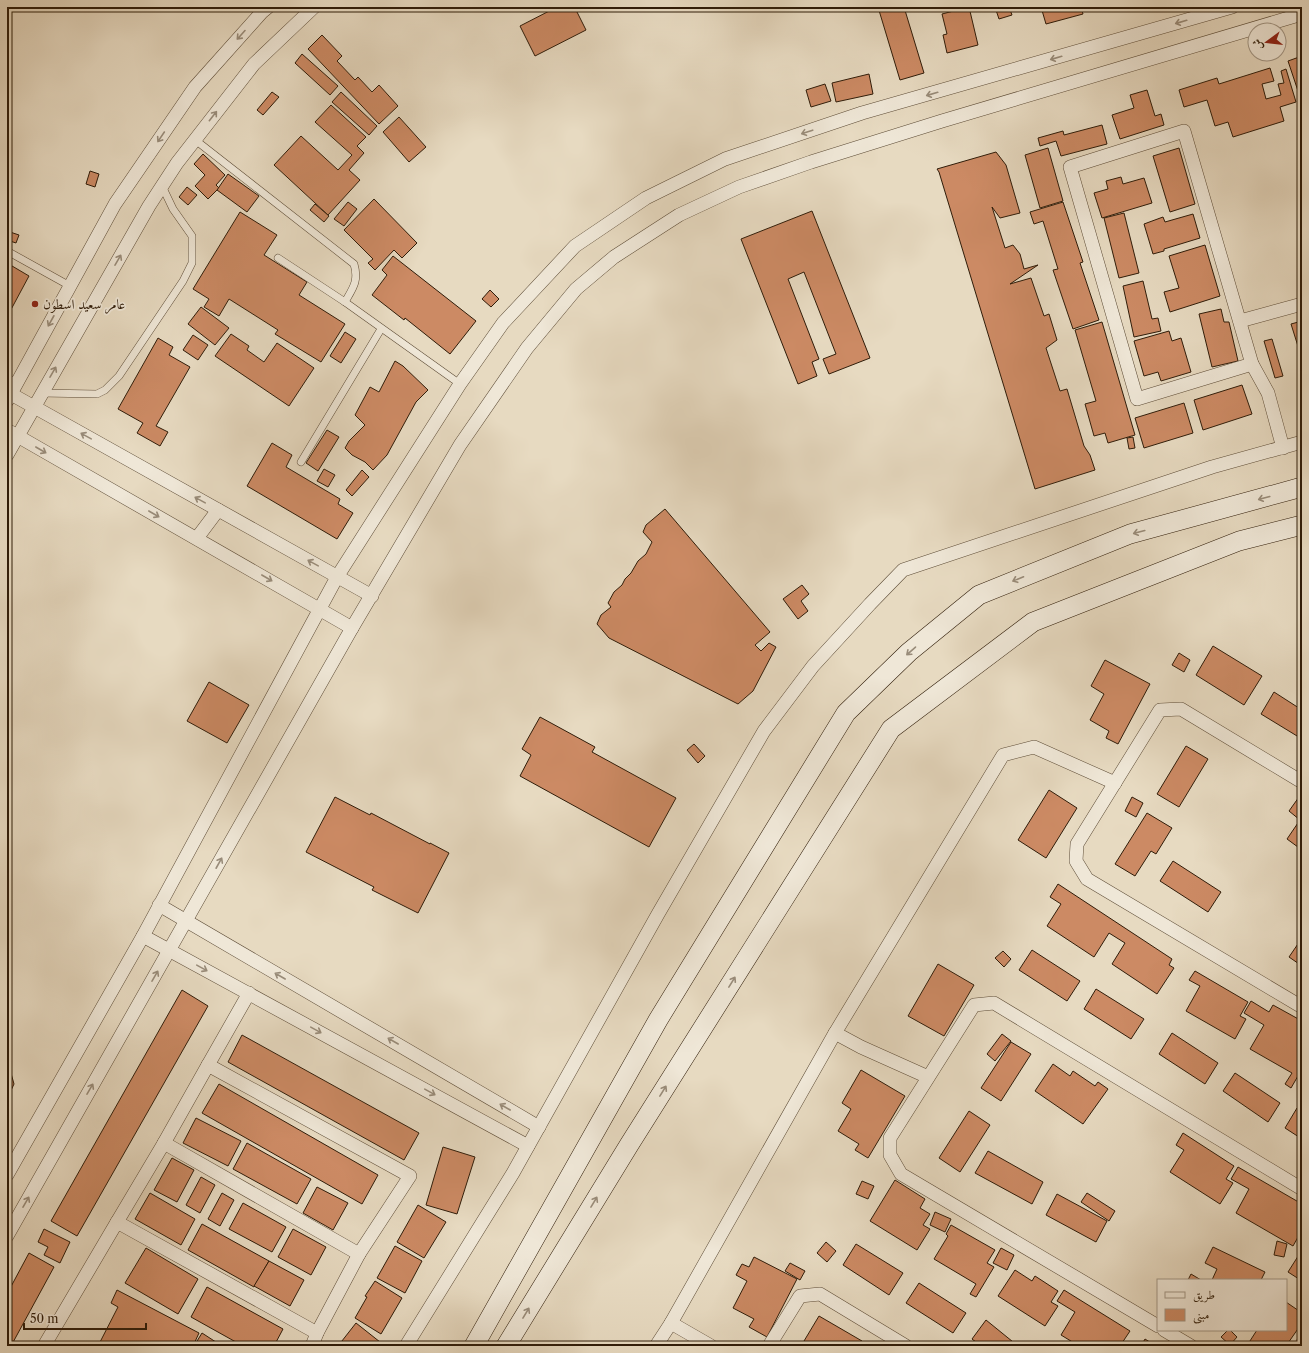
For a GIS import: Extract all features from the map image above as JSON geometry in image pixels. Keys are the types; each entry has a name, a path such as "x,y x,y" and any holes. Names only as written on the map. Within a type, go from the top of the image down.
{"street":[{"path":"268,7 195,87 115,204 70,286 10,389 33,407 372,596"},
{"path":"7,455 12,433 33,407 162,186 177,163 194,139 254,64 314,7"},
{"path":"7,1175 143,936 336,576 460,384 503,323 575,246 646,198 725,159 862,114 1232,7"},
{"path":"7,1236 352,628 460,445 527,348 576,290 614,257 679,215 738,187 811,162 942,121 1302,14"},
{"path":"1252,364 1137,399 1070,167 1184,131 1252,364 1268,393 1283,448"},
{"path":"1240,322 1302,304"},
{"path":"12,433 320,608 352,628"},
{"path":"406,1346 513,1173 658,914 764,731 813,666 903,570 1212,467 1302,442"},
{"path":"474,1346 658,1020 846,713 909,652 979,595 1130,534 1302,487"},
{"path":"197,538 218,510"},
{"path":"506,1346 633,1138 891,729 1033,622 1239,541 1302,525"},
{"path":"1302,782 1181,709 1160,710 1077,844 1076,861 1087,879 1302,1007"},
{"path":"656,1346 671,1323 835,1034 1003,755 1034,747 1115,783"},
{"path":"159,905 538,1127"},
{"path":"143,936 528,1146"},
{"path":"44,1346 164,1144 248,993"},
{"path":"1157,1325 901,1174 890,1155 890,1138 974,1004 994,1003 1302,1189"},
{"path":"835,1034 928,1077"},
{"path":"208,1065 410,1176 359,1254 317,1333 312,1346"},
{"path":"164,1144 359,1254"},
{"path":"117,1222 317,1333"},
{"path":"769,1346 800,1296 820,1294 906,1346"},
{"path":"671,1323 711,1346"},
{"path":"1166,1331 1191,1346"}],"lane":[{"path":"194,139 354,264 357,274 356,283 345,302"},
{"path":"41,393 97,394 105,390 119,376 183,280 192,263 192,236 173,209 162,186"},
{"path":"7,251 70,286"},
{"path":"278,258 345,302 460,384"},
{"path":"301,462 381,329"}],"building":[{"path":"557,7 582,7 576,10 586,30 535,56 520,26"},
{"path":"878,7 904,7 924,73 900,80"},
{"path":"969,7 978,45 947,53 943,35 947,34 942,14"},
{"path":"995,7 1009,7 1012,15 999,19"},
{"path":"1041,7 1081,7 1083,14 1046,24"},
{"path":"322,35 342,56 337,61 355,80 358,77 372,92 379,85 398,106 379,124 308,49"},
{"path":"302,54 338,86 330,95 295,63"},
{"path":"1302,56 1302,93 1299,94 1288,61"},
{"path":"1270,68 1274,81 1262,84 1266,99 1281,95 1278,84 1284,83 1281,71 1286,69 1296,102 1280,107 1284,121 1233,137 1228,122 1215,126 1207,100 1184,107 1179,90 1217,78 1219,84"},
{"path":"869,74 873,94 836,102 832,83"},
{"path":"825,84 831,101 811,107 806,90"},
{"path":"1147,90 1155,116 1161,114 1164,125 1120,139 1112,115 1134,108 1130,95"},
{"path":"272,92 279,97 263,115 257,110"},
{"path":"341,92 377,126 369,135 332,102"},
{"path":"331,105 366,137 357,146 364,153 349,170 360,180 328,215 274,165 301,136 338,170 352,155 315,122"},
{"path":"399,117 426,147 409,162 383,132"},
{"path":"1102,125 1107,144 1061,156 1056,141 1040,146 1038,138 1063,131 1064,135"},
{"path":"1048,148 1063,201 1040,208 1025,155"},
{"path":"1179,148 1195,204 1170,212 1153,156"},
{"path":"996,152 1006,165 1020,213 1000,218 992,207 1005,248 1013,245 1020,254 1024,269 1038,265 1010,284 1031,278 1044,316 1049,314 1057,340 1046,348 1060,391 1067,389 1084,446 1090,455 1095,470 1035,489 937,169"},
{"path":"203,154 225,175 216,185 219,188 208,199 195,186 205,175 194,164"},
{"path":"90,171 99,174 95,187 86,184"},
{"path":"228,174 259,196 247,212 217,190"},
{"path":"1121,177 1123,184 1144,178 1152,203 1102,218 1094,193 1108,189 1106,181"},
{"path":"187,187 197,195 188,205 179,197"},
{"path":"374,199 417,243 402,258 394,250 375,270 368,263 373,259 344,230"},
{"path":"348,202 357,209 344,226 334,219"},
{"path":"1063,202 1083,262 1080,263 1099,320 1073,329 1053,270 1058,269 1043,221 1034,224 1030,212"},
{"path":"315,204 329,216 324,222 310,210"},
{"path":"812,211 870,358 829,374 823,359 836,354 804,272 788,279 819,359 812,362 817,376 798,384 741,239"},
{"path":"240,212 277,235 264,255 307,282 299,295 345,324 321,362 275,334 278,330 229,299 219,316 204,307 209,299 193,289"},
{"path":"1124,213 1139,273 1119,278 1104,218"},
{"path":"1193,214 1200,238 1153,254 1144,224 1163,217 1165,222"},
{"path":"7,231 19,235 16,243 7,240"},
{"path":"1205,245 1220,296 1170,312 1164,292 1179,288 1169,256"},
{"path":"393,256 476,321 450,354 405,318 404,320 372,295 387,275 382,270"},
{"path":"7,263 29,276 7,317"},
{"path":"1143,281 1152,319 1158,318 1161,331 1134,337 1123,286"},
{"path":"490,290 499,299 491,307 482,299"},
{"path":"201,307 229,328 215,345 188,324"},
{"path":"1221,309 1224,322 1229,322 1238,361 1212,367 1199,314"},
{"path":"1302,321 1302,359 1291,324"},
{"path":"1102,322 1135,435 1108,443 1105,433 1094,436 1085,404 1096,401 1075,330"},
{"path":"1169,331 1172,341 1181,338 1191,372 1161,381 1158,372 1144,376 1134,341"},
{"path":"345,332 356,339 341,363 330,356"},
{"path":"231,334 249,346 247,350 264,362 277,343 314,368 289,406 215,356"},
{"path":"193,335 208,345 198,360 183,350"},
{"path":"158,338 173,347 169,355 190,367 156,426 168,432 160,446 137,433 143,423 118,409"},
{"path":"1272,339 1283,376 1275,378 1264,341"},
{"path":"395,361 403,366 428,390 416,402 387,455 373,470 365,462 352,455 345,448 349,441 365,425 355,415 370,387 379,392"},
{"path":"1242,385 1252,414 1203,430 1194,400"},
{"path":"1184,403 1193,433 1144,448 1135,418"},
{"path":"327,430 339,437 318,471 306,463"},
{"path":"1133,437 1135,448 1129,449 1127,438"},
{"path":"272,443 292,455 286,467 340,499 338,504 353,513 337,539 247,486"},
{"path":"324,469 335,475 328,487 317,481"},
{"path":"362,470 369,477 352,496 346,490"},
{"path":"665,509 770,632 755,645 761,651 769,643 776,647 753,691 738,704 609,638 597,624 601,615 611,607 608,603 614,592 622,585 638,561 646,554 652,542 643,532 646,525"},
{"path":"802,585 809,594 801,601 808,611 798,619 783,599"},
{"path":"1213,646 1262,676 1244,705 1196,675"},
{"path":"1179,653 1190,660 1184,672 1172,665"},
{"path":"1105,660 1150,684 1118,744 1106,738 1109,731 1090,720 1104,694 1091,686"},
{"path":"209,682 249,705 227,743 187,721"},
{"path":"1274,692 1302,710 1302,739 1261,714"},
{"path":"540,717 595,747 592,752 676,798 649,847 520,776 531,755 522,749"},
{"path":"694,744 705,756 698,763 687,750"},
{"path":"1186,746 1208,759 1179,807 1157,794"},
{"path":"1049,790 1077,808 1046,858 1018,840"},
{"path":"335,797 370,815 371,813 449,853 418,913 372,890 374,887 306,852"},
{"path":"1132,797 1143,803 1136,817 1125,811"},
{"path":"1299,797 1302,799 1302,850 1287,839 1300,820 1289,811"},
{"path":"1147,813 1172,828 1156,854 1151,851 1135,876 1115,864"},
{"path":"1173,861 1221,892 1208,912 1160,881"},
{"path":"1058,884 1172,959 1169,965 1174,968 1157,994 1112,964 1125,943 1109,933 1094,957 1047,926 1061,904 1050,897"},
{"path":"1302,938 1302,966 1289,957"},
{"path":"1032,950 1080,981 1067,1001 1019,970"},
{"path":"1003,951 1011,959 1004,967 995,958"},
{"path":"938,964 974,985 944,1036 908,1016"},
{"path":"1195,971 1248,1002 1240,1016 1246,1019 1235,1039 1186,1011 1200,986 1189,980"},
{"path":"1096,989 1144,1019 1131,1039 1084,1009"},
{"path":"182,990 208,1006 77,1236 51,1221"},
{"path":"1251,1001 1269,1012 1273,1005 1302,1021 1302,1069 1291,1088 1285,1084 1292,1073 1250,1049 1264,1025 1244,1013"},
{"path":"1172,1033 1218,1063 1205,1084 1159,1054"},
{"path":"1002,1034 1011,1041 995,1061 987,1054"},
{"path":"242,1035 419,1133 404,1160 228,1062"},
{"path":"1011,1042 1031,1054 1001,1101 981,1088"},
{"path":"7,1059 14,1084 7,1099"},
{"path":"1053,1064 1070,1076 1073,1071 1095,1086 1098,1082 1108,1089 1083,1124 1035,1091"},
{"path":"861,1070 905,1096 868,1158 855,1150 859,1144 838,1131 851,1109 842,1103"},
{"path":"1235,1073 1280,1103 1268,1122 1223,1091"},
{"path":"219,1084 378,1175 362,1204 202,1113"},
{"path":"1297,1108 1302,1112 1302,1139 1285,1128"},
{"path":"969,1111 990,1125 960,1172 939,1158"},
{"path":"196,1118 241,1141 228,1166 183,1143"},
{"path":"1183,1133 1234,1166 1226,1179 1233,1183 1220,1204 1170,1172 1184,1150 1176,1145"},
{"path":"247,1143 311,1179 297,1204 233,1169"},
{"path":"443,1147 475,1157 457,1214 426,1205"},
{"path":"988,1151 1043,1182 1032,1204 975,1173"},
{"path":"172,1158 194,1170 177,1202 154,1190"},
{"path":"1238,1167 1302,1204 1302,1230 1293,1246 1236,1213 1249,1189 1231,1179"},
{"path":"201,1177 215,1185 200,1213 186,1205"},
{"path":"895,1180 925,1199 920,1208 930,1214 923,1225 930,1229 917,1250 870,1221"},
{"path":"862,1181 874,1186 868,1199 856,1194"},
{"path":"317,1187 348,1203 333,1230 303,1213"},
{"path":"150,1193 195,1219 181,1245 135,1219"},
{"path":"222,1193 234,1200 220,1226 208,1219"},
{"path":"1087,1193 1115,1211 1109,1221 1081,1202"},
{"path":"1057,1194 1107,1221 1096,1242 1046,1215"},
{"path":"243,1203 286,1227 272,1252 229,1229"},
{"path":"418,1205 446,1222 424,1258 397,1242"},
{"path":"935,1212 951,1219 945,1232 930,1225"},
{"path":"202,1224 269,1261 254,1287 188,1250"},
{"path":"951,1225 995,1250 987,1263 994,1267 976,1297 970,1294 976,1284 934,1259 948,1236 946,1234"},
{"path":"44,1229 70,1242 60,1263 44,1255 48,1247 38,1242"},
{"path":"293,1229 326,1247 311,1275 278,1257"},
{"path":"1277,1241 1287,1244 1284,1257 1274,1255"},
{"path":"826,1242 836,1251 827,1262 817,1253"},
{"path":"856,1244 903,1273 889,1295 843,1265"},
{"path":"395,1246 422,1261 405,1293 377,1278"},
{"path":"1213,1247 1265,1272 1262,1279 1212,1279 1217,1269 1205,1263"},
{"path":"146,1248 198,1279 178,1314 125,1283"},
{"path":"1001,1248 1014,1255 1007,1270 993,1263"},
{"path":"1302,1250 1302,1281 1288,1272"},
{"path":"29,1253 54,1267 11,1346 7,1346 7,1294"},
{"path":"754,1257 797,1279 767,1337 749,1327 754,1319 733,1308 747,1281 736,1275 742,1264 749,1267"},
{"path":"269,1261 304,1280 290,1306 254,1286"},
{"path":"790,1263 805,1271 800,1280 785,1271"},
{"path":"1015,1270 1032,1281 1035,1276 1058,1291 1051,1302 1058,1306 1045,1326 998,1296"},
{"path":"1191,1274 1199,1279 1188,1279"},
{"path":"375,1281 402,1298 381,1334 355,1318 367,1297 365,1296"},
{"path":"919,1283 966,1313 953,1333 906,1303"},
{"path":"207,1287 283,1329 274,1346 243,1346 191,1317"},
{"path":"117,1290 199,1333 193,1346 98,1346 118,1307 111,1303"},
{"path":"1064,1290 1130,1331 1120,1346 1079,1346 1061,1335 1075,1312 1057,1301"},
{"path":"1287,1303 1302,1313 1302,1323 1286,1346 1251,1346 1248,1344 1256,1331 1287,1331"},
{"path":"819,1316 862,1341 859,1346 801,1346"},
{"path":"986,1320 1018,1346 981,1346 972,1339"},
{"path":"356,1323 380,1342 377,1346 338,1346"},
{"path":"1227,1331 1231,1331 1237,1337 1230,1345 1221,1337"},
{"path":"202,1333 222,1346 194,1346"},
{"path":"1145,1339 1156,1346 1141,1346"}],"place":[{"name":"عامر سعيد اسطون","path":"35,304"}]}
